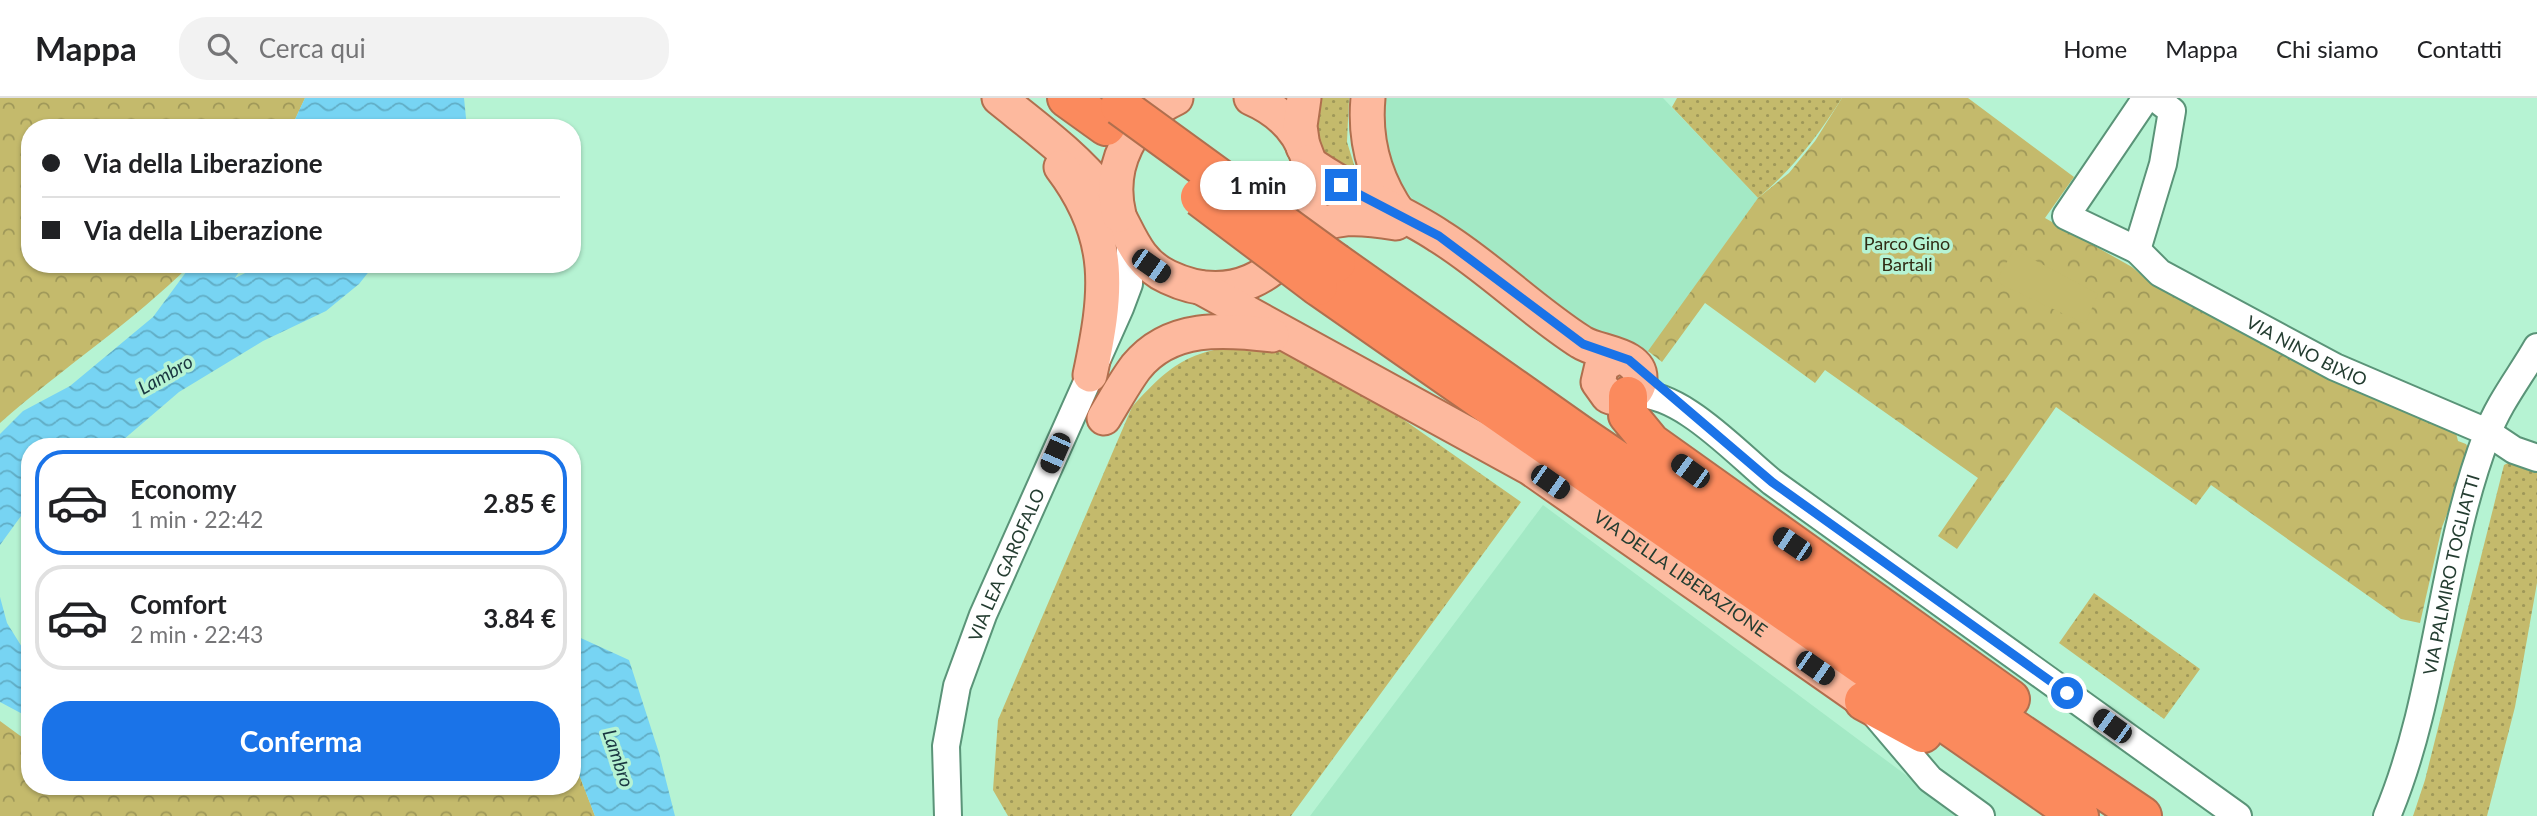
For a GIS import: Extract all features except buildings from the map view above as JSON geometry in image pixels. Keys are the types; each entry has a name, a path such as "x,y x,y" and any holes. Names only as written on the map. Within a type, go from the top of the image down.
{"highway":[{"path":"1067,98 1111,110 1327,274 2079,816"},
{"path":"1327,274 1580,435 2142,816"},
{"path":"1622,380 1628,415 1651,443 1988,680 2142,816"},
{"path":"1864,701 2041,790"}],"main road":[{"path":"993,98 1050,154 1075,188 1090,217 1101,258 1104,293 1090,375"},
{"name":"VIA DELLA LIBERAZIONE","path":"999,98 1077,163 1105,194 1125,233 1151,266 1166,276 1202,288 1297,338 1530,468 1864,701"},
{"path":"1125,233 1115,200 1115,176 1122,151 1147,116 1176,98"},
{"path":"1251,98 1285,121 1306,155 1341,185 1413,222 1583,344 1622,380"},
{"path":"1302,235 1312,191 1300,126 1304,98"},
{"path":"1368,98 1371,153 1383,188 1413,222"},
{"path":"1202,288 1229,287 1263,275 1280,263 1302,235 1317,224 1339,218 1413,222"},
{"path":"1104,418 1136,368 1150,352 1170,341 1189,334 1223,329 1297,338"}],"street":[{"name":"VIA NINO BIXIO","path":"2146,98 2066,216 2137,250 2160,273 2334,368 2487,432 2514,450 2537,458"},
{"path":"2137,250 2163,164 2172,111 2155,98"},
{"name":"VIA LEA GAROFALO","path":"948,816 944,770 947,727 957,686 983,615 1129,285 1125,233"},
{"name":"VIA PALMIRO TOGLIATTI","path":"2388,815 2424,690 2467,495 2487,432 2537,347"},
{"path":"1622,380 1701,422 1772,482 2238,816"},
{"name":"VIA DELLA LIBERAZIONE","path":"1864,701 1930,779 1981,816"}],"shaded area":[{"path":"1374,98 1663,98 1758,198 1640,364 1437,227 1391,174"},
{"path":"1543,505 1961,816 1310,816"}],"green space":[{"path":"0,98 305,98 295,119 21,119 21,273 182,273 121,326 0,423"},
{"path":"1320,98 1349,98 1347,142 1360,184 1316,148 1314,124"},
{"path":"1677,98 1842,98 1804,152 1758,198 1672,107"},
{"name":"Parco Gino Bartali","path":"1842,98 1968,98 2074,177 2045,218 2132,267 2152,284 2281,354 2329,379 2456,433 2458,441 2466,444 2471,453 2442,527 2420,623 2401,619 2211,485 2196,505 2056,407 1957,549 1938,536 1978,478 1825,370 1815,383 1705,303 1662,362 1648,351 1758,198 1789,173 1815,141"},
{"path":"2014,249 2098,294 2085,324 1996,282"},
{"path":"1261,342 1307,352 1521,502 1291,816 1008,816 993,790 998,720 1132,407 1162,376 1188,359 1218,349"},
{"path":"2510,462 2537,473 2537,583 2515,707 2487,816 2413,816 2425,780 2504,465"},
{"path":"2094,593 2200,669 2164,719 2059,643"},
{"path":"0,721 21,736 21,795 581,795 581,779 595,816 0,816"}],"water":[{"path":"305,98 464,98 466,119 295,119"},
{"name":"Lambro","path":"185,273 238,273 235,278 245,273 368,273 359,284 326,311 263,341 179,392 125,438 21,438 21,516 0,545 0,434 23,411 70,386 153,317"},
{"path":"0,597 7,623 21,646 21,713 0,702"},
{"name":"Lambro","path":"581,638 629,660 659,753 675,816 595,816 581,779"}],"route":[{"path":"1341,185 1439,236 1583,344 1629,360 1772,482 2067,693"}]}
